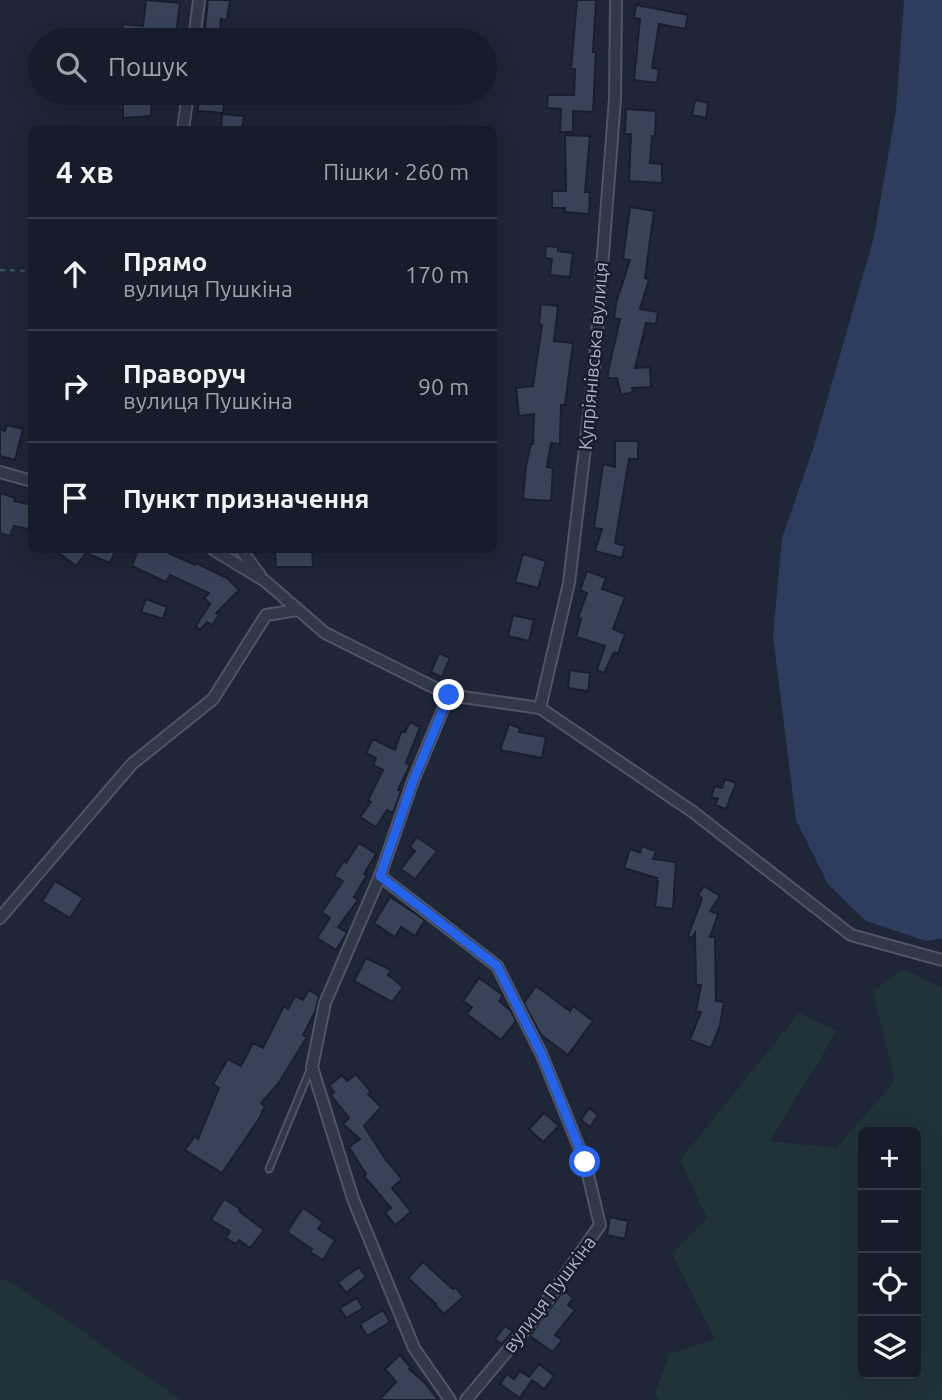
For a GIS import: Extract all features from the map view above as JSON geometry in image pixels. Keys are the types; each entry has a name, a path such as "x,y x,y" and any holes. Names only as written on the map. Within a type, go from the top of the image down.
{"street":[{"path":"196,28 199,0"},
{"name":"Купріянівська вулиця","path":"540,708 569,583 594,372 615,99 615,0"},
{"path":"184,126 186,105"},
{"path":"0,472 28,480"},
{"path":"219,553 265,581 325,633 449,695 540,708 693,812 851,935 942,960"},
{"path":"243,553 265,581"},
{"path":"0,918 132,764 213,699 266,615 298,610"},
{"path":"449,695 413,781 380,876 325,1003 312,1067 353,1199 414,1348 450,1400"},
{"name":"вулиця Пушкіна","path":"380,876 497,966 541,1053 585,1162 600,1225 535,1318 466,1400"}],"lane":[{"path":"269,1169 312,1067"}],"path":[{"path":"0,270 28,271"}],"green space":[{"path":"904,969 942,988 942,1400 659,1400 655,1394 669,1354 715,1339 672,1254 707,1218 680,1160 799,1013 837,1031 770,1141 836,1148 895,1081 873,991"},
{"path":"0,1278 16,1285 180,1400 0,1400"}],"water":[{"path":"904,0 942,0 942,939 926,941 866,921 828,884 796,820 773,636 782,538 813,449 874,237 896,110"}],"building":[{"path":"146,0 180,3 177,28 122,28 123,24 143,26"},
{"path":"208,0 230,0 227,20 221,19 220,28 205,28"},
{"path":"577,0 596,0 593,112 573,111 573,132 560,132 561,109 547,108 548,95 574,95 575,69 571,69"},
{"path":"636,5 688,15 685,29 659,24 652,68 659,69 657,83 634,80 640,19 634,18"},
{"path":"695,100 708,103 706,118 692,115"},
{"path":"123,105 151,105 151,116 123,118"},
{"path":"198,105 224,105 223,113 198,111"},
{"path":"626,109 656,111 650,163 662,164 662,183 629,181 631,134 625,134"},
{"path":"222,114 244,116 243,126 221,126"},
{"path":"565,135 590,136 585,192 590,192 589,214 552,208 552,191 566,191"},
{"path":"630,207 654,211 645,278 649,279 640,309 658,312 656,324 646,323 635,368 650,367 651,387 632,388 633,392 621,395 617,378 608,378 608,372 620,319 614,318 616,303 630,260 623,259"},
{"path":"546,246 573,253 570,277 550,275 552,259 545,258"},
{"path":"541,304 558,306 554,341 573,343 565,405 561,405 560,444 551,443 547,467 553,468 551,501 523,499 526,466 533,444 534,414 519,416 516,388 533,386 542,325 539,324"},
{"path":"7,425 23,429 15,460 0,456 0,429 5,431"},
{"path":"615,441 638,441 638,459 629,459 615,543 625,546 622,558 595,551 602,529 594,528 603,464 615,467"},
{"path":"0,493 15,498 14,501 28,504 28,529 14,526 10,536 0,533"},
{"path":"59,553 86,553 76,566"},
{"path":"86,553 115,553 110,563"},
{"path":"137,553 169,553 227,578 239,590 216,613 219,615 212,625 207,622 200,630 196,626 210,604 204,598 209,593 170,575 166,582 132,566"},
{"path":"275,553 312,553 313,567 276,567"},
{"path":"523,554 546,561 538,588 515,582"},
{"path":"587,571 606,578 602,589 625,597 613,629 625,634 618,654 614,652 604,673 597,670 605,646 576,637 581,619 578,618 587,593 580,590"},
{"path":"146,599 167,607 163,619 141,612"},
{"path":"513,615 534,620 529,641 508,636"},
{"path":"439,653 450,658 442,677 431,672"},
{"path":"570,670 590,673 588,691 568,688"},
{"path":"410,722 420,727 406,763 410,765 398,790 401,791 393,813 387,810 376,827 360,817 371,802 368,800 383,770 373,765 376,758 366,753 373,739 395,750 401,732 405,732"},
{"path":"509,724 520,728 519,732 546,737 542,758 500,750"},
{"path":"725,779 736,783 726,809 715,805 718,799 711,797 715,786 722,788"},
{"path":"417,837 437,851 415,879 401,869 415,851 410,847"},
{"path":"359,843 376,854 354,897 358,900 338,927 347,933 336,950 317,938 330,918 322,912 343,881 334,876"},
{"path":"642,846 656,851 653,859 676,862 673,909 655,907 657,878 624,868 630,849 640,853"},
{"path":"55,881 83,898 70,918 42,901"},
{"path":"704,886 720,896 710,911 718,914 710,937 715,937 716,1001 724,1002 720,1025 711,1048 690,1040 701,1012 696,1012 701,985 696,985 695,933 692,938 688,936 702,898 698,895"},
{"path":"390,897 425,920 415,936 401,927 395,937 374,923"},
{"path":"366,958 391,970 388,975 403,987 392,1002 354,981"},
{"path":"479,978 503,995 499,1001 511,1011 516,1021 501,1040 467,1014 472,1007 463,1001"},
{"path":"536,986 570,1011 573,1006 593,1021 568,1055 541,1035 524,1003"},
{"path":"309,990 319,996 315,1012 303,1035 307,1037 278,1084 261,1103 265,1106 259,1119 222,1173 185,1150 195,1136 198,1139 219,1088 213,1084 228,1059 241,1066 253,1043 263,1048 284,1006 288,1009 295,996 303,1000"},
{"path":"356,1074 371,1092 368,1094 381,1107 364,1126 402,1179 392,1188 411,1212 395,1225 385,1213 391,1208 364,1176 366,1174 349,1147 360,1139 343,1124 349,1118 331,1095 334,1092 329,1086 342,1075 347,1081"},
{"path":"589,1108 598,1115 590,1127 581,1120"},
{"path":"544,1113 559,1126 543,1142 529,1129"},
{"path":"224,1199 264,1230 250,1248 239,1240 236,1244 226,1238 230,1231 211,1220"},
{"path":"303,1208 323,1222 318,1229 335,1240 323,1260 287,1232"},
{"path":"610,1217 628,1221 625,1239 607,1235"},
{"path":"423,1262 453,1289 455,1287 463,1297 444,1314 408,1278"},
{"path":"359,1267 366,1277 346,1293 338,1282"},
{"path":"564,1290 573,1298 568,1305 575,1310 555,1335 562,1340 553,1352 530,1336"},
{"path":"357,1298 363,1308 346,1318 340,1308"},
{"path":"383,1310 390,1322 367,1336 360,1324"},
{"path":"505,1326 513,1331 502,1344 495,1339"},
{"path":"400,1355 411,1368 409,1369 425,1383 438,1400 379,1400 396,1382 385,1369"},
{"path":"539,1364 554,1376 544,1389 532,1380 520,1398 500,1384 507,1374 514,1379 520,1371 529,1377"}],"route":[{"path":"449,695 413,781 380,876 497,966 541,1053 585,1162"}]}
